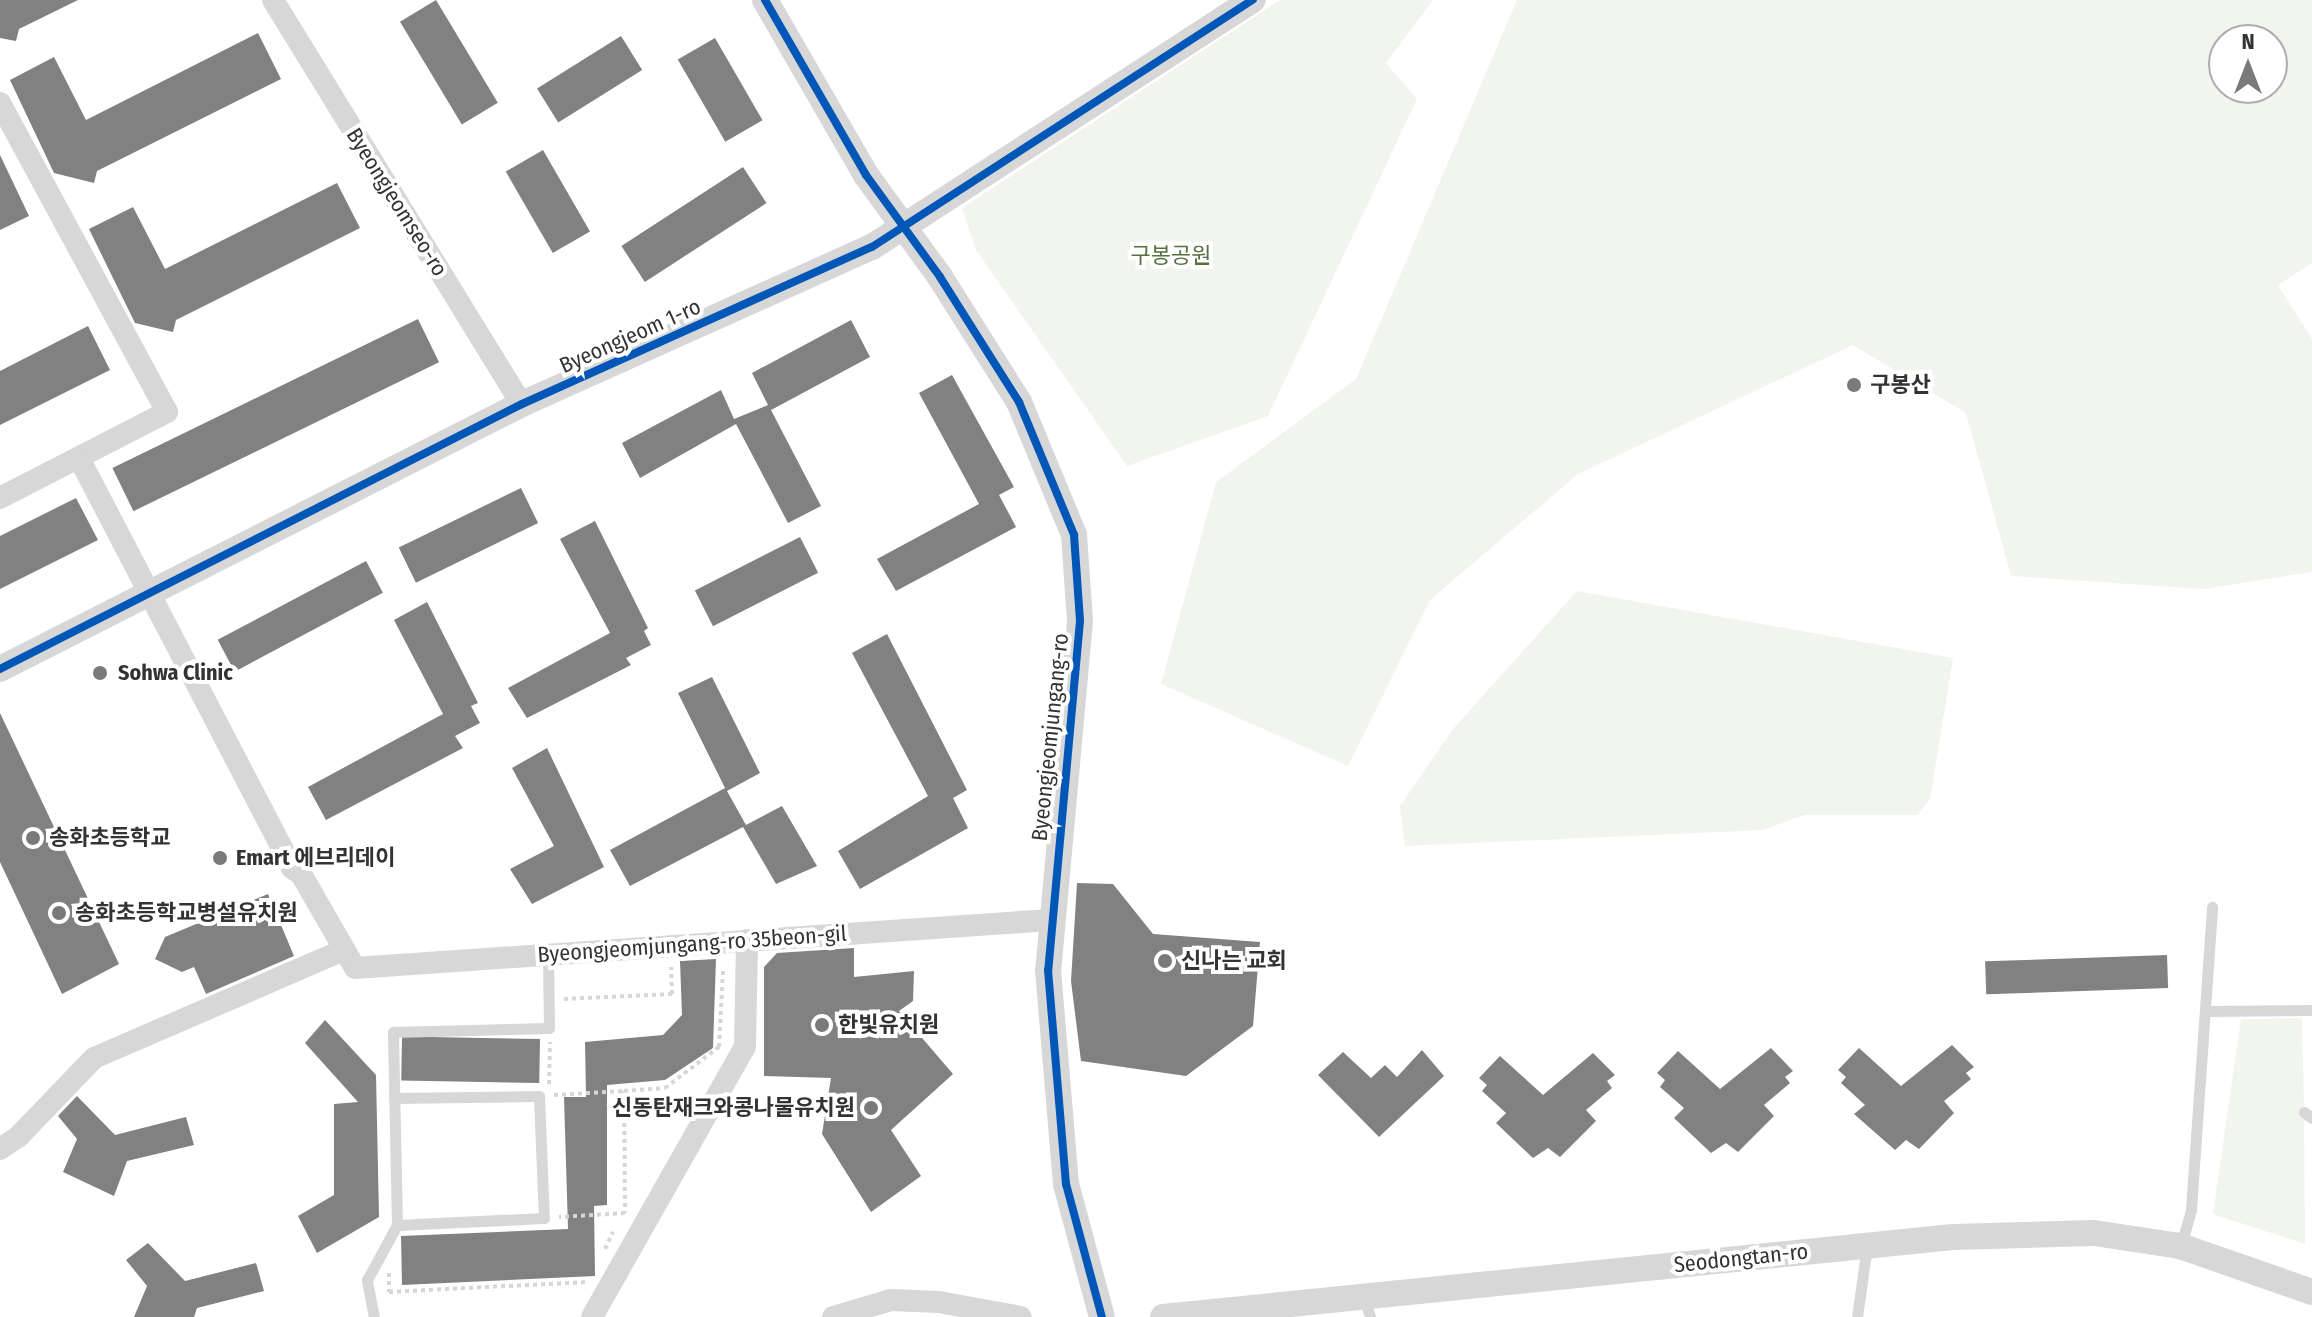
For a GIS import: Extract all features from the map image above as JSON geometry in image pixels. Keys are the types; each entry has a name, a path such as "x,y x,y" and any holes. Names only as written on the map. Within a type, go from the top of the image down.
{"street":[{"name":"Byeongjeomseo-ro","path":"273,0 522,404"},
{"name":"Byeongjeomjungang-ro","path":"765,0 866,175 1019,402 1074,535 1080,621 1050,920 1053,1066 1066,1184 1102,1317"},
{"name":"Byeongjeom 1-ro","path":"0,669 522,404 904,228 1253,0"},
{"path":"0,103 167,412 0,498"},
{"path":"0,1149 19,1136 94,1058 344,950 301,874 292,868 146,594 79,458"},
{"name":"Byeongjeomjungang-ro 35beon-gil","path":"344,950 355,968 1050,920"},
{"path":"592,1317 745,1047 747,940"},
{"name":"Seodongtan-ro","path":"1163,1317 1367,1307 1868,1245 2094,1233 2180,1246 2312,1292"},
{"path":"833,1317 891,1300 939,1302 1021,1317"}],"lane":[{"path":"2180,1246 2191,1209 2212,907"},
{"path":"374,1317 367,1280 397,1225 393,1032 549,1028 548,954"},
{"path":"2206,1011 2312,1010"},
{"path":"394,1098 539,1096 544,1218 397,1225"},
{"path":"1857,1317 1868,1245"}],"path":[{"path":"539,1096 665,1088 719,1047 724,955"},
{"path":"553,1000 672,994 671,958"},
{"path":"539,1096 552,1081 549,1028"},
{"path":"605,1256 606,1244 625,1213 624,1091"},
{"path":"544,1218 625,1213"},
{"path":"389,1238 389,1292 601,1282"}],"green space":[{"name":"구봉공원","path":"1280,0 1433,0 1386,63 1417,99 1268,416 1127,466 976,250 962,208"},
{"path":"1517,0 2312,0 2312,263 2278,285 2312,339 2312,572 2204,589 2011,576 1966,413 1853,345 1578,474 1430,600 1348,766 1161,684 1216,482 1356,379"},
{"path":"1577,591 1953,658 1930,799 1918,815 1804,815 1763,830 1405,846 1400,806 1453,729"},
{"path":"2302,1018 2305,1244 2213,1214 2241,1019"}],"building":[{"path":"0,0 78,0 19,29 16,41 0,38"},
{"path":"436,0 498,103 462,124 400,22"},
{"path":"258,33 281,79 97,171 94,183 54,173 10,80 54,57 86,120"},
{"path":"621,36 642,70 558,122 537,88"},
{"path":"715,38 762,120 725,142 678,60"},
{"path":"543,150 590,231 553,253 506,172"},
{"path":"0,155 29,216 0,230"},
{"path":"743,167 766,203 645,282 621,246"},
{"path":"337,183 360,228 176,320 173,332 135,323 89,229 133,207 165,269"},
{"path":"418,319 439,362 133,511 112,468"},
{"path":"851,320 870,357 771,410 821,506 788,523 736,424 640,478 622,443 721,390 734,419 768,405 752,373"},
{"path":"88,326 110,370 0,425 0,371"},
{"path":"952,375 1014,487 999,495 1016,527 896,591 877,559 979,504 919,393"},
{"path":"521,488 538,523 416,583 399,548"},
{"path":"76,498 98,540 0,589 0,536"},
{"path":"595,521 648,628 644,631 651,645 626,658 631,665 527,718 508,688 610,633 560,539"},
{"path":"800,537 818,573 713,626 695,591"},
{"path":"366,561 383,593 235,672 218,640"},
{"path":"427,602 478,703 471,706 480,723 455,736 463,748 326,820 308,787 443,714 394,620"},
{"path":"887,634 967,790 953,798 968,828 860,889 838,851 928,796 852,653"},
{"path":"712,677 760,773 727,791 746,825 782,806 817,866 776,884 743,827 630,886 610,850 725,788 678,693"},
{"name":"송화초등학교병설유치원","path":"0,713 119,964 62,994 0,862"},
{"path":"547,748 604,867 532,904 510,869 554,846 512,768"},
{"name":"신나는 교회","path":"1077,883 1113,884 1153,934 1260,942 1253,1026 1186,1076 1081,1061 1071,981"},
{"path":"268,894 294,956 206,994 194,967 182,972 155,959 165,937"},
{"path":"854,948 854,977 914,971 913,1001 899,1011 953,1074 891,1130 921,1176 871,1212 822,1134 831,1078 764,1076 764,967 777,953"},
{"path":"2167,955 2168,988 1986,994 1985,961"},
{"path":"716,959 713,1048 665,1080 607,1085 607,1205 594,1206 595,1276 402,1285 401,1236 568,1229 564,1097 586,1097 585,1042 663,1035 682,1015 680,961"},
{"path":"325,1020 376,1075 379,1217 317,1253 298,1216 334,1195 334,1104 358,1102 305,1043"},
{"path":"402,1037 540,1039 539,1083 401,1081"},
{"path":"1952,1045 1974,1067 1966,1073 1971,1079 1944,1101 1954,1113 1919,1149 1906,1140 1895,1150 1854,1114 1865,1105 1841,1083 1846,1077 1838,1070 1859,1048 1901,1086"},
{"path":"1771,1048 1793,1071 1785,1077 1790,1083 1764,1105 1774,1116 1738,1152 1726,1143 1711,1153 1674,1118 1684,1108 1660,1087 1665,1080 1657,1073 1678,1051 1720,1089"},
{"path":"1422,1050 1444,1076 1379,1137 1318,1075 1343,1052 1371,1078 1385,1065 1397,1077"},
{"path":"1593,1053 1615,1075 1607,1081 1612,1088 1586,1110 1596,1121 1560,1157 1548,1148 1533,1158 1496,1123 1506,1113 1482,1091 1487,1085 1479,1078 1500,1056 1543,1095"},
{"path":"77,1096 115,1135 186,1117 194,1145 127,1161 114,1196 63,1172 77,1139 58,1116"},
{"path":"148,1243 185,1281 256,1263 264,1291 197,1308 194,1317 134,1317 147,1286 126,1260"}],"cycle path":[{"path":"765,0 866,175 940,277 1019,402 1074,535 1080,621 1048,970 1066,1184 1102,1317"},
{"path":"0,669 522,404 872,247 1253,0"}],"place":[{"name":"구봉산","path":"1854,385"},
{"name":"Sohwa Clinic","path":"100,673"},
{"name":"송화초등학교","path":"33,838"},
{"name":"Emart 에브리데이","path":"220,858"},
{"name":"송화초등학교병설유치원","path":"59,913"},
{"name":"신나는 교회","path":"1165,961"},
{"name":"한빛유치원","path":"822,1025"},
{"name":"신동탄재크와콩나물유치원","path":"871,1108"}]}
